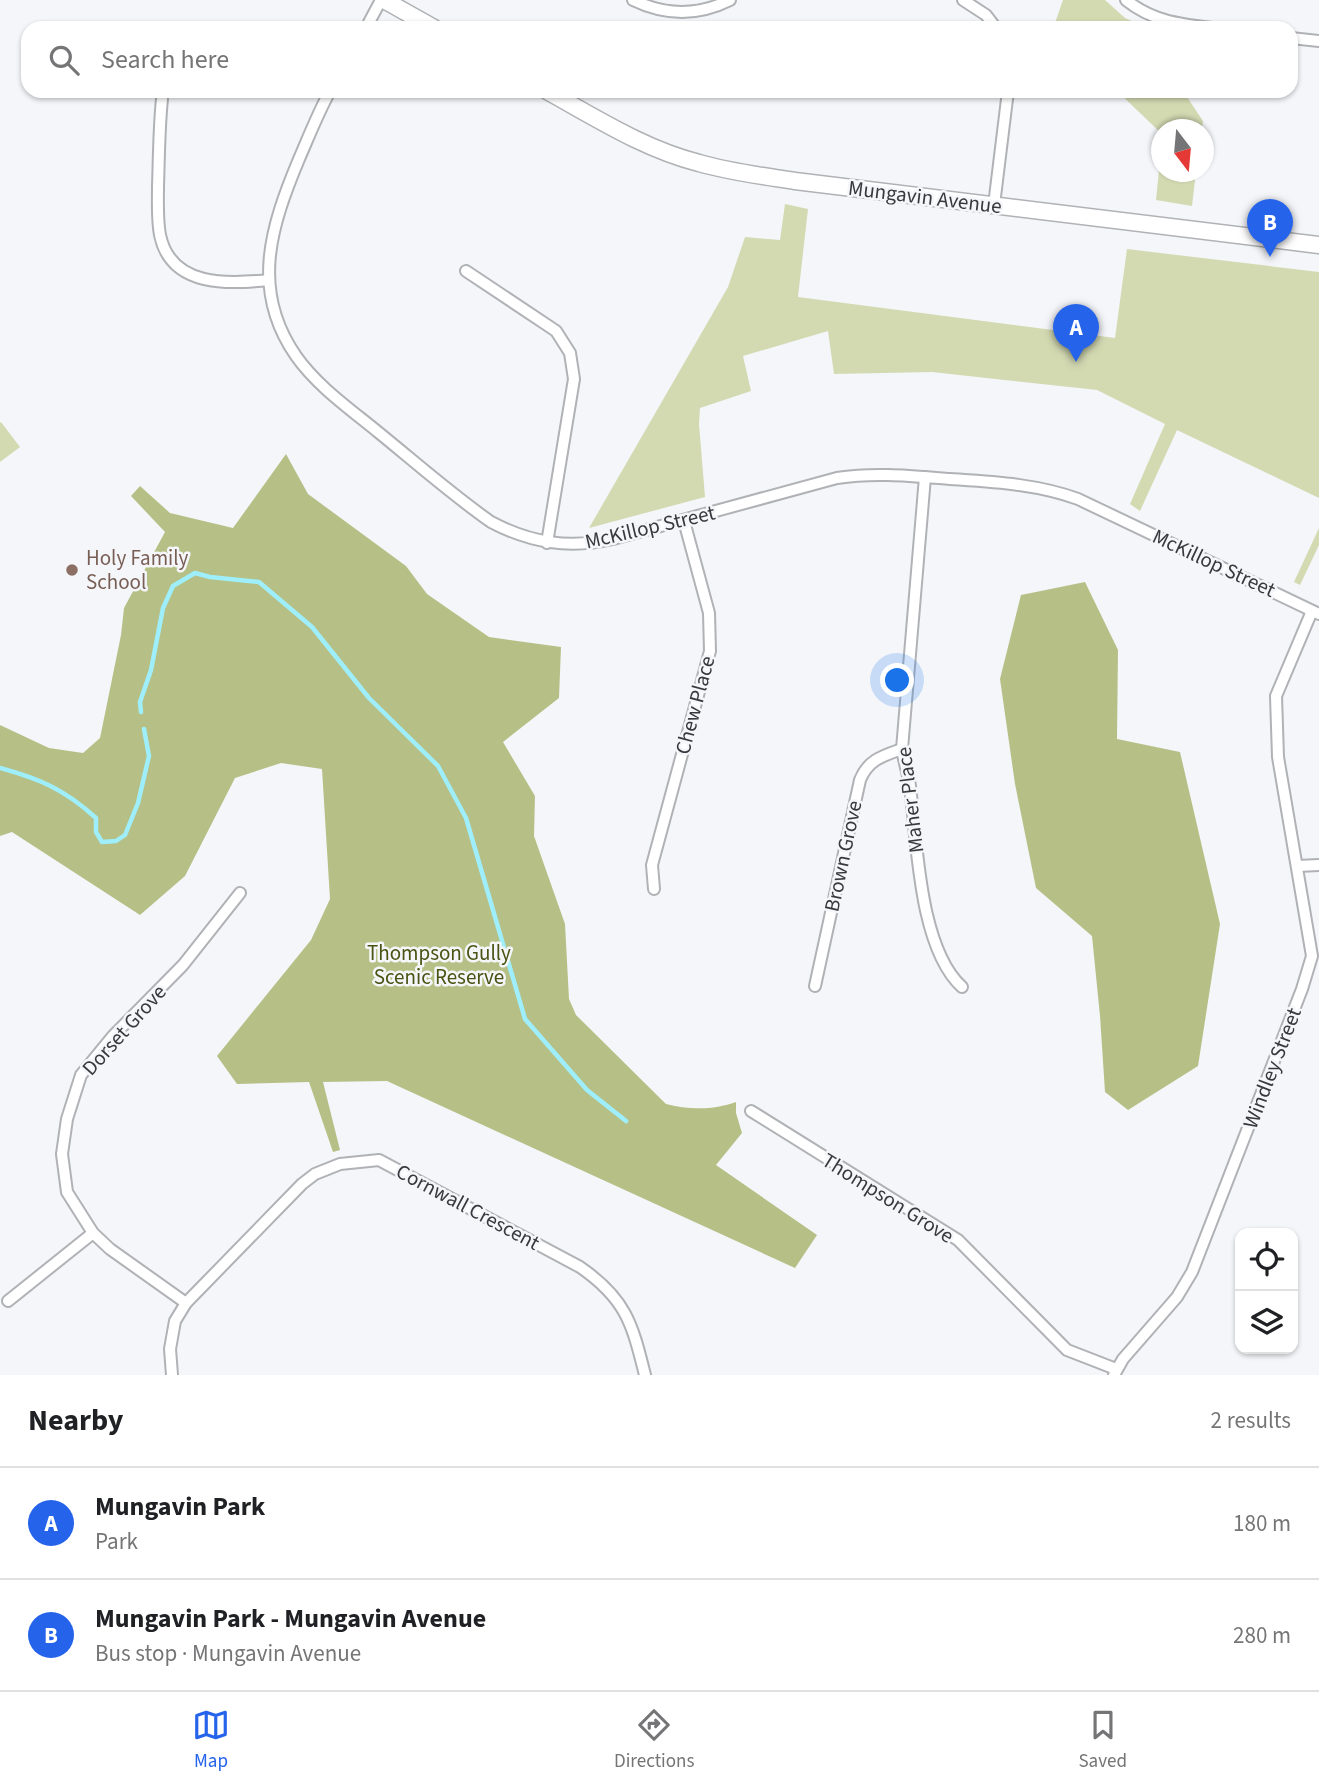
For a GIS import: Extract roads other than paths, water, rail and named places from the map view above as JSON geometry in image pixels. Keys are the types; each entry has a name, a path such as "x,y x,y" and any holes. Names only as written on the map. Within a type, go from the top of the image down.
{"main road":[{"path":"383,0 421,21"},
{"name":"Mungavin Avenue","path":"560,98 640,142 696,163 783,179 1319,245"}],"street":[{"path":"370,21 383,0"},
{"path":"633,0 669,13 695,13 730,0"},
{"path":"963,0 991,21"},
{"path":"1126,0 1139,11 1165,21"},
{"path":"1298,39 1319,41"},
{"name":"McKillop Street","path":"326,98 280,208 271,237 269,280 273,304 283,334 309,372 473,509 509,531 547,543 566,545 599,542 837,478 874,474 1015,484 1060,492 1316,612"},
{"path":"993,205 1007,98"},
{"path":"162,99 158,218 161,238 168,253 178,265 201,279 232,283 269,280"},
{"path":"466,271 556,331 570,353 573,379 547,543"},
{"name":"Maher Place","path":"925,477 902,749 909,783 923,897 942,959 953,979 962,987"},
{"name":"Chew Place","path":"653,889 652,865 710,651 709,613 684,521"},
{"name":"Windley Street","path":"1115,1372 1177,1297 1192,1272 1302,989 1311,956 1278,757 1276,696 1316,612"},
{"name":"Brown Grove","path":"815,986 865,766 873,760 902,749"},
{"path":"1297,866 1319,865"},
{"name":"Dorset Grove","path":"186,1303 110,1249 93,1233 67,1192 62,1154 67,1119 81,1075 113,1036 183,965 240,893"},
{"name":"Thompson Grove","path":"751,1111 958,1240 1067,1350 1115,1372"},
{"name":"Cornwall Crescent","path":"172,1375 170,1349 175,1321 186,1303 265,1221 315,1174 340,1164 379,1160 580,1267 599,1280 626,1312 645,1375"},
{"path":"8,1301 93,1233"}],"waterway":[{"path":"141,712 140,702 151,670 163,608 173,586 195,573 259,582 312,627 369,698 438,766 466,818 525,1019 587,1090 626,1121"},
{"path":"0,768 40,781 62,792 96,818 96,832 102,842 116,841 125,835 138,803 149,756 144,729"}],"place":[{"name":"Mungavin Park - Mungavin Avenue","path":"1270,257"},
{"name":"Mungavin Park","path":"1076,362"},
{"name":"Holy Family School","path":"72,570"}],"park label":[{"name":"Thompson Gully Scenic Reserve","path":"439,965"}]}
